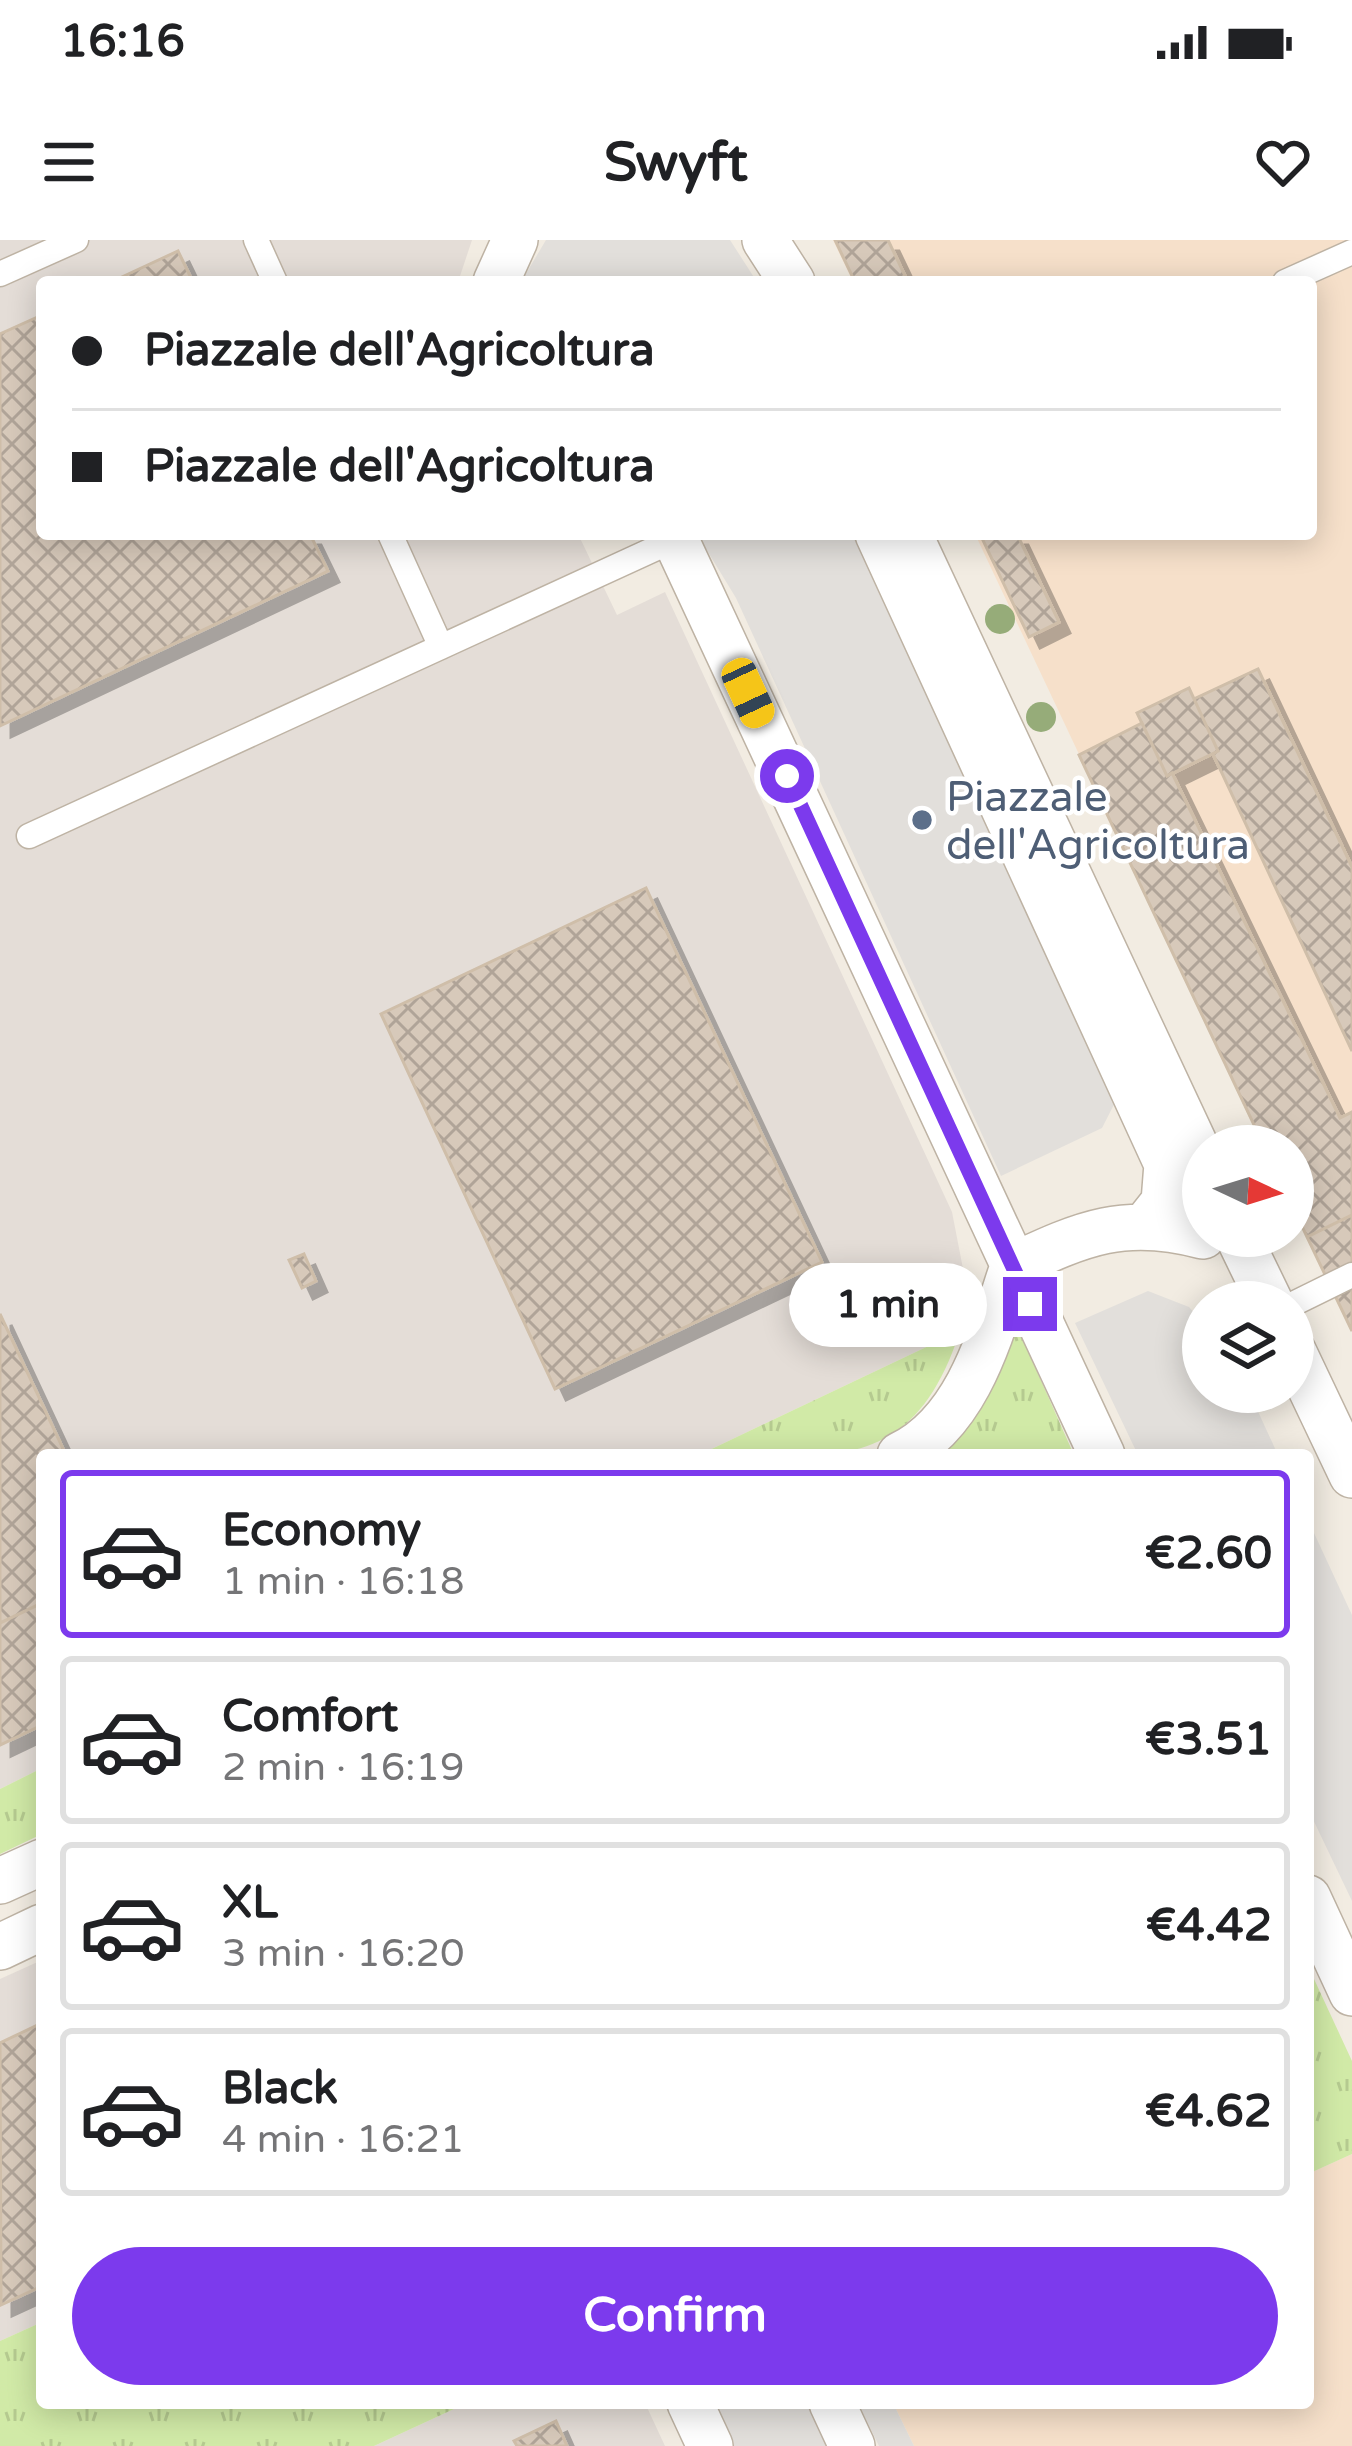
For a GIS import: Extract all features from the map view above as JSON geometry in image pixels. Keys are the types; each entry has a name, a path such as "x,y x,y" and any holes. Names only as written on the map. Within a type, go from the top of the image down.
{"street":[{"path":"499,276 515,240"},
{"path":"765,240 788,276"},
{"path":"675,540 1099,1449"},
{"path":"881,540 1167,1164 1164,1202 1145,1226"},
{"path":"912,540 1186,1125"},
{"path":"908,1449 942,1422 970,1383 1013,1266 1090,1231 1145,1226 1182,1232"},
{"path":"1314,1395 1352,1475"},
{"path":"0,1881 36,1865"},
{"path":"1314,1911 1352,1994"},
{"path":"0,1947 36,1930"},
{"path":"693,2409 710,2446"},
{"path":"835,2409 852,2446"}],"lane":[{"path":"0,274 76,240"},
{"path":"256,240 272,276"},
{"path":"1298,276 1352,252"},
{"path":"393,540 441,647"},
{"path":"29,836 668,540"},
{"path":"1314,1294 1352,1275"}],"shaded area":[{"path":"0,240 472,240 460,276 36,276 36,540 581,540 617,615 665,592 952,1212 965,1279 960,1331 712,1449 36,1449 36,1771 0,1789"},
{"path":"546,240 730,240 753,276 525,276"},
{"path":"833,240 1352,240 1352,1331 1314,1251 1314,1125 1254,1125 978,540 1317,540 1317,276 850,276"},
{"name":"Piazzale dell'Agricoltura","path":"701,540 877,540 1127,1079 1102,1128 1001,1176 736,598"},
{"path":"1148,1291 1182,1304 1182,1413 1259,1413 1275,1449 1135,1449 1075,1323"},
{"path":"1314,1533 1352,1615 1352,1901 1314,1822"},
{"path":"36,1963 36,2325 0,2341 0,1979"},
{"path":"1352,2154 1352,2446 914,2446 896,2409 1314,2409 1314,2171"},
{"path":"454,2409 648,2409 665,2446 374,2446"},
{"path":"717,2409 814,2409 831,2446 734,2446"},
{"path":"861,2409 896,2409 914,2446 879,2446"}],"green space":[{"path":"1016,1324 1071,1449 937,1449"},
{"path":"960,1331 940,1379 917,1413 890,1435 855,1449 712,1449"},
{"path":"36,1771 36,1837 0,1854 0,1789"},
{"path":"1314,1979 1352,2061 1352,2154 1314,2171"},
{"path":"36,2325 36,2409 454,2409 374,2446 0,2446 0,2341"}],"building":[{"path":"835,240 888,240 905,276 852,276"},
{"path":"178,251 190,276 124,276"},
{"path":"36,318 36,540 313,540 328,571 0,726 0,334"},
{"path":"983,540 1020,540 1059,622 1029,637"},
{"path":"1258,669 1352,867 1352,1051 1213,754 1218,751 1194,699"},
{"path":"1189,688 1218,751 1167,776 1137,713"},
{"path":"1142,723 1167,776 1172,773 1340,1118 1352,1112 1352,1215 1314,1234 1314,1125 1254,1125 1079,755"},
{"path":"646,888 822,1262 555,1389 381,1014"},
{"path":"1352,1215 1352,1331 1314,1252 1314,1234"},
{"path":"304,1254 316,1281 302,1288 289,1260"},
{"path":"0,1314 63,1449 36,1449 36,1606 0,1623"},
{"path":"36,1606 36,1728 0,1745 0,1623"},
{"path":"36,2026 36,2289 1,2305 0,2043"},
{"path":"556,2421 567,2446 517,2446 514,2441"}],"place":[{"name":"Piazzale dell'Agricoltura","path":"922,820"}],"route":[{"path":"787,776 1030,1304"}]}
